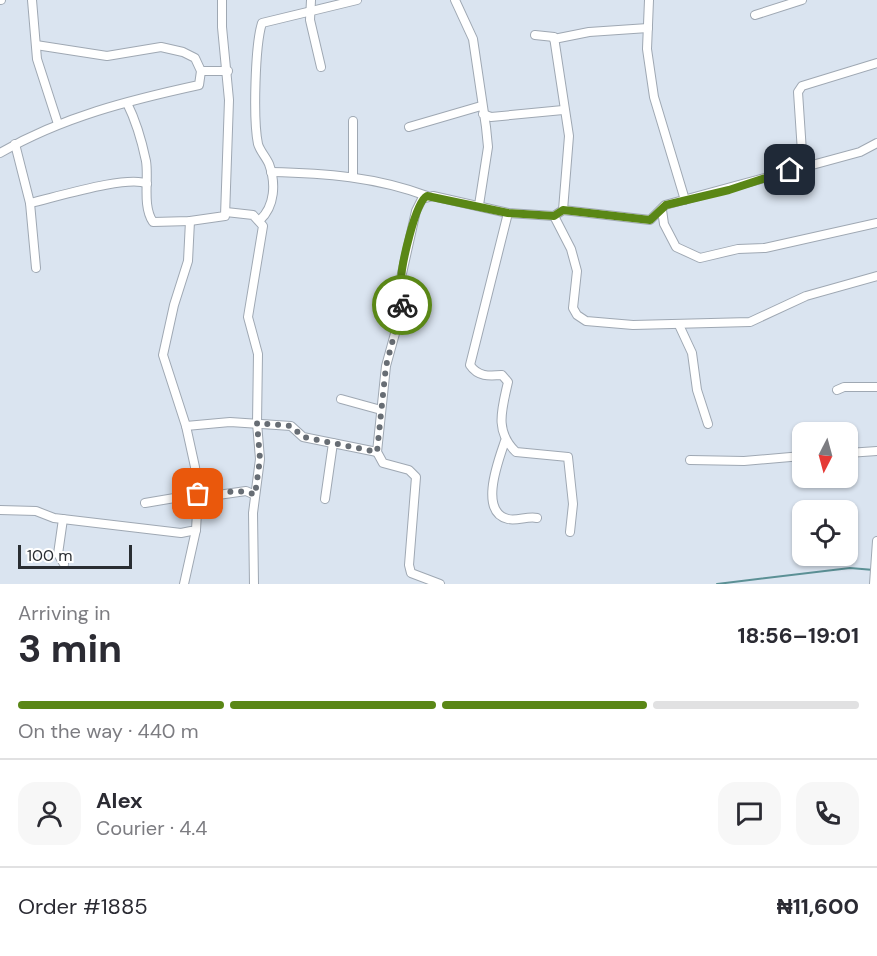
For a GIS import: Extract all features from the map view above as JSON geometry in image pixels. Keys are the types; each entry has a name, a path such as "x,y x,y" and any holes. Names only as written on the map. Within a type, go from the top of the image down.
{"street":[{"path":"32,0 36,45 43,84 58,124"},
{"path":"127,103 135,120 147,173 144,182 149,213 153,222 190,222 202,218 221,219 226,212 228,71 222,27 222,0"},
{"path":"311,0 309,13 321,67"},
{"path":"260,220 270,210 272,201 271,172 258,146 260,31 267,19 309,13 357,0"},
{"path":"455,0 473,39 488,147 479,205"},
{"path":"649,0 647,49 654,97 685,200"},
{"path":"755,15 802,0"},
{"path":"554,39 589,32 648,28"},
{"path":"535,35 550,34 554,39 563,110 569,136 563,210"},
{"path":"0,153 58,124 105,107 199,85 201,71 195,57 161,47 107,56 36,45"},
{"path":"803,167 798,93 802,86 877,63"},
{"path":"201,71 228,71"},
{"path":"482,110 491,117 563,110"},
{"path":"409,127 482,110"},
{"path":"353,121 353,177"},
{"path":"271,172 353,177 397,185 427,196 479,205 508,213 554,216 563,210 650,220 666,205 860,152 877,143"},
{"path":"15,144 30,202 36,268"},
{"path":"30,202 109,184 144,182"},
{"path":"427,196 422,199 416,211 401,278 404,301 389,354 377,452 382,463 409,470 416,477 409,565 411,573 440,584"},
{"path":"662,210 664,224 676,247 700,258 738,249 765,248 877,223"},
{"path":"226,212 253,215 260,220 262,234 248,317 258,354 257,423 260,459 255,495 254,584"},
{"path":"508,213 470,365 474,372 487,376 502,375 508,382 501,416 505,441 490,493 494,504 501,515 509,519 537,518"},
{"path":"554,216 571,249 576,271 573,308 577,315 586,321 610,324 679,325 750,322 806,296 877,276"},
{"path":"184,584 196,530 198,494 186,426 164,355 174,305 188,261 190,222"},
{"path":"679,325 692,353 697,390 702,399 708,424"},
{"path":"837,390 844,387 877,387"},
{"path":"341,399 381,410"},
{"path":"186,426 257,423 291,426 303,437 377,452"},
{"path":"505,441 516,452 568,457 573,504 570,532"},
{"path":"325,499 333,443"},
{"path":"858,453 877,452"},
{"path":"690,460 744,461 792,457"},
{"path":"145,503 198,494 218,495 246,491 255,495"},
{"path":"0,510 36,512 63,519 181,533 196,530"},
{"path":"63,519 58,555 64,564"},
{"path":"874,584 877,541"}],"waterway":[{"path":"717,584 850,568 874,570"}],"way so far":[{"path":"198,494 218,495 246,491 255,495 260,459 257,423 291,426 303,437 377,452 386,366 402,305"}],"route":[{"path":"402,305 404,294 401,278 416,211 418,204 427,196 479,205 508,213 554,216 563,210 582,211 613,218 650,220 666,205 729,190 790,170"}]}
